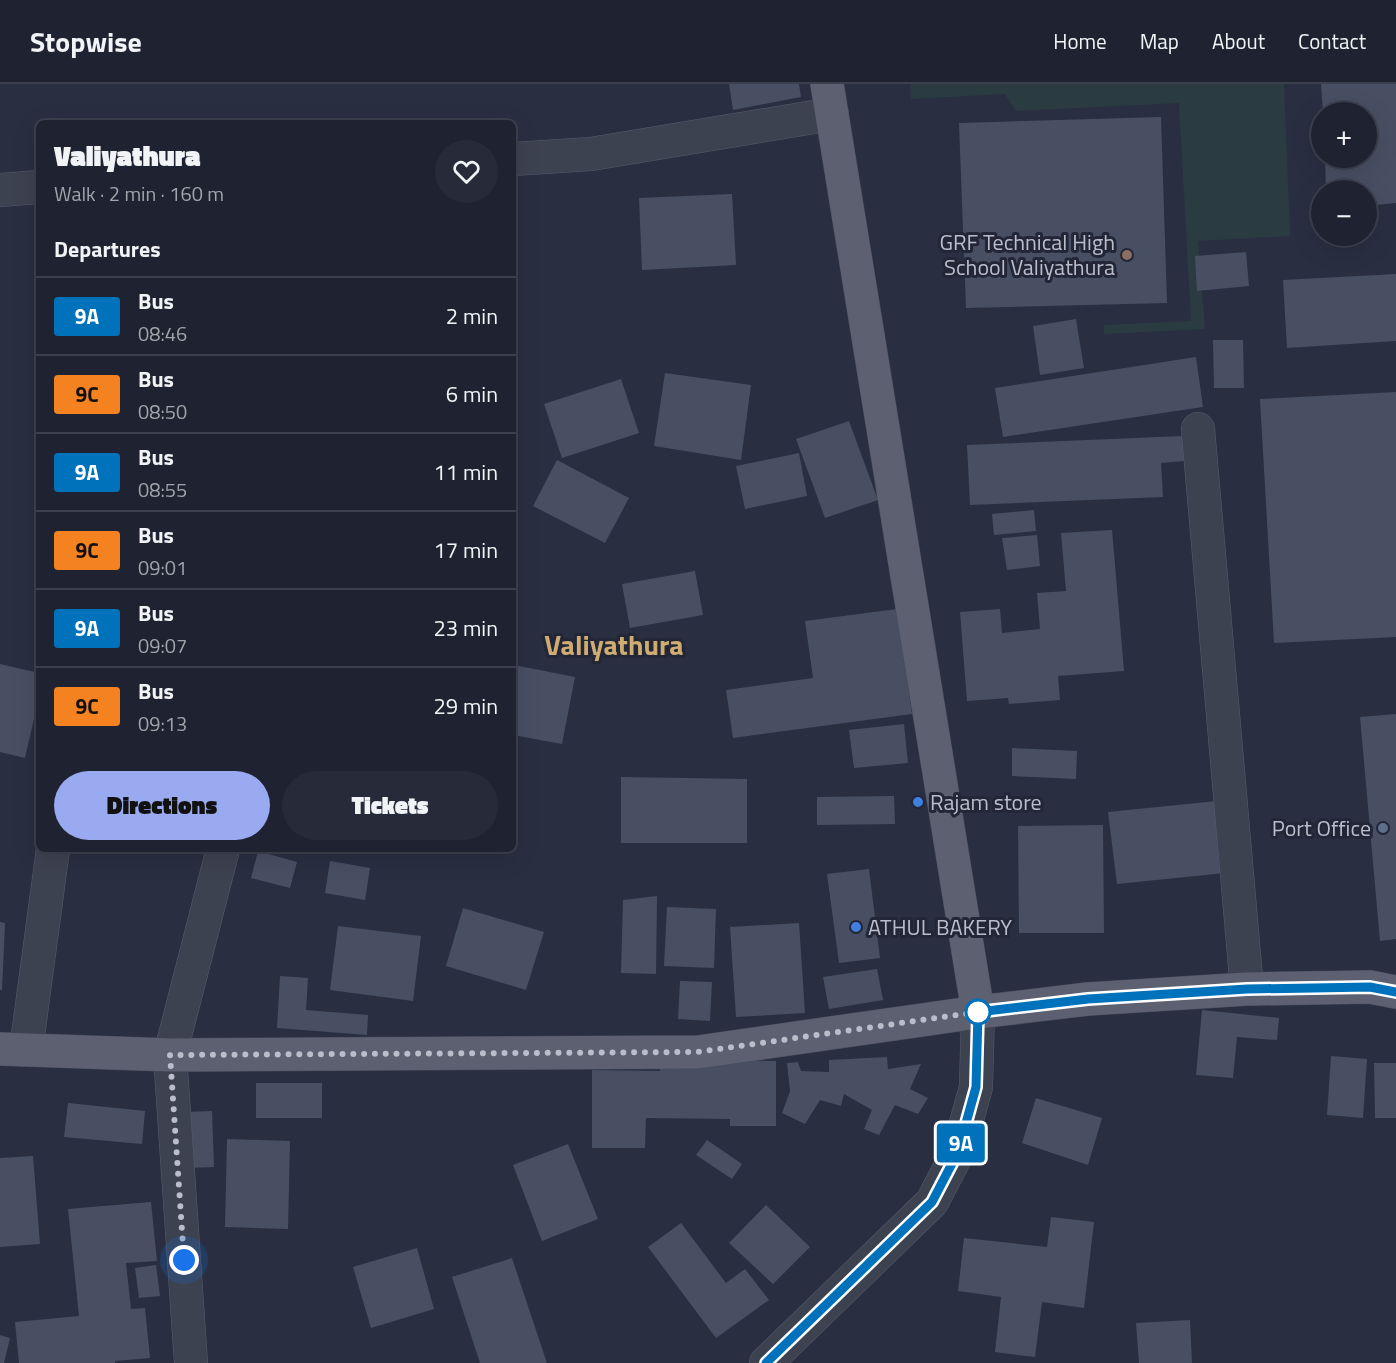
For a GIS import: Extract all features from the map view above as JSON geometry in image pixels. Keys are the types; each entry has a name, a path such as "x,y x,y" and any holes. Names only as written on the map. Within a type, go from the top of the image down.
{"main road":[{"path":"829,99 978,1012"},
{"path":"13,1050 170,1055 698,1052 978,1012 1088,999 1247,989 1370,987 1396,992"}],"street":[{"path":"516,159 591,154 829,99"},
{"path":"0,190 36,187"},
{"path":"1198,429 1247,989"},
{"path":"13,1050 52,852"},
{"path":"191,1363 170,1055 222,852"},
{"path":"766,1363 932,1202 958,1152 976,1087 978,1012"}],"shaded area":[{"path":"910,84 1284,84 1290,236 1198,241 1205,329 1104,334 1104,325 1191,321 1179,103 1016,111 1005,94 911,99"}],"building":[{"path":"729,84 799,84 801,97 733,110"},
{"path":"1321,84 1396,84 1396,203 1377,205 1377,180 1326,180 1325,168 1377,168 1377,102 1322,102"},
{"path":"1161,117 1167,303 966,308 959,123"},
{"path":"732,194 736,265 642,270 639,198"},
{"path":"1246,252 1249,286 1197,291 1195,256"},
{"path":"1396,274 1396,341 1287,348 1283,280"},
{"path":"1076,319 1084,368 1040,375 1033,326"},
{"path":"1213,340 1243,340 1244,388 1214,388"},
{"path":"1196,357 1203,407 1003,437 995,388"},
{"path":"665,373 751,385 741,460 654,446"},
{"path":"621,379 639,433 562,458 544,404"},
{"path":"1396,392 1396,637 1274,643 1260,399"},
{"path":"849,421 878,500 825,518 796,439"},
{"path":"1183,436 1184,461 1161,463 1163,497 970,505 967,445"},
{"path":"799,453 807,496 745,509 736,466"},
{"path":"557,460 629,498 605,543 533,506"},
{"path":"1034,510 1036,531 994,535 992,514"},
{"path":"1112,530 1124,671 1058,676 1060,700 1009,704 1008,698 967,701 960,612 1000,609 1002,633 1040,629 1037,593 1066,591 1061,533"},
{"path":"1037,535 1040,566 1007,570 1002,538"},
{"path":"695,571 703,615 630,628 622,584"},
{"path":"897,609 912,714 733,738 726,690 813,678 805,621"},
{"path":"0,664 36,672 36,710 25,758 0,752"},
{"path":"516,665 575,677 562,744 516,736"},
{"name":"Port Office","path":"1396,714 1396,939 1380,941 1360,717"},
{"path":"904,724 908,763 854,768 849,730"},
{"path":"1012,748 1077,751 1076,779 1012,776"},
{"path":"621,777 747,779 747,843 621,843"},
{"path":"894,796 895,824 817,825 817,797"},
{"path":"1217,801 1225,873 1117,884 1108,812"},
{"path":"1103,825 1104,933 1019,933 1018,826"},
{"path":"258,852 297,862 290,888 251,878"},
{"path":"330,861 370,868 365,900 325,893"},
{"path":"869,869 880,958 839,963 827,874"},
{"path":"657,896 656,974 621,973 623,900"},
{"path":"667,907 716,909 714,968 664,966"},
{"path":"463,908 544,932 526,990 446,966"},
{"path":"0,922 5,923 2,990 0,990"},
{"path":"799,923 805,1013 736,1017 730,927"},
{"path":"338,926 421,936 413,1001 330,990"},
{"path":"877,969 883,1000 829,1009 823,977"},
{"path":"280,976 308,978 306,1010 368,1015 367,1035 277,1028"},
{"path":"680,981 712,982 710,1021 678,1019"},
{"path":"1202,1010 1279,1018 1277,1040 1237,1037 1233,1078 1196,1075"},
{"path":"1331,1056 1367,1059 1363,1118 1327,1115"},
{"path":"887,1057 888,1069 921,1064 910,1089 928,1098 918,1114 895,1105 879,1135 864,1129 872,1110 844,1094 841,1106 820,1100 805,1124 782,1113 790,1091 787,1063 798,1062 801,1071 829,1072 829,1060"},
{"path":"660,1059 776,1061 776,1126 730,1126 730,1119 646,1118 645,1148 592,1148 592,1070 660,1071"},
{"path":"1374,1063 1396,1063 1396,1118 1375,1118"},
{"path":"256,1083 322,1083 322,1118 256,1118"},
{"path":"1036,1098 1102,1118 1088,1165 1022,1143"},
{"path":"68,1103 145,1111 142,1144 64,1137"},
{"path":"212,1111 214,1167 188,1168 186,1112"},
{"path":"227,1139 290,1141 288,1229 225,1227"},
{"path":"707,1140 742,1164 732,1179 696,1155"},
{"path":"568,1144 598,1219 542,1241 513,1165"},
{"path":"33,1156 40,1244 0,1247 0,1158"},
{"path":"151,1202 157,1261 126,1263 131,1309 145,1308 150,1358 115,1361 115,1363 19,1363 15,1322 79,1316 68,1209"},
{"path":"766,1205 810,1247 773,1284 729,1243"},
{"path":"1051,1217 1094,1222 1084,1308 1042,1302 1035,1357 995,1352 1001,1297 958,1291 964,1238 1047,1247"},
{"path":"681,1223 726,1283 745,1269 769,1300 716,1338 648,1247"},
{"path":"417,1248 434,1309 371,1328 353,1267"},
{"path":"512,1258 547,1363 480,1363 452,1277"},
{"path":"156,1265 160,1296 139,1298 135,1268"},
{"path":"1190,1320 1192,1363 1139,1363 1136,1323"},
{"path":"0,1335 10,1338 4,1363 0,1363"}],"bus line":[{"name":"9A","path":"766,1363 932,1202 958,1152 976,1087 978,1012 1088,999 1247,989 1370,987 1396,992"}],"place":[{"name":"GRF Technical High School Valiyathura","path":"1127,255"},
{"name":"Rajam store","path":"918,802"},
{"name":"Port Office","path":"1383,828"},
{"name":"ATHUL BAKERY","path":"856,927"}],"district":[{"name":"Valiyathura","path":"614,644"}],"route":[{"path":"184,1260 170,1055 698,1052 978,1012"}]}
